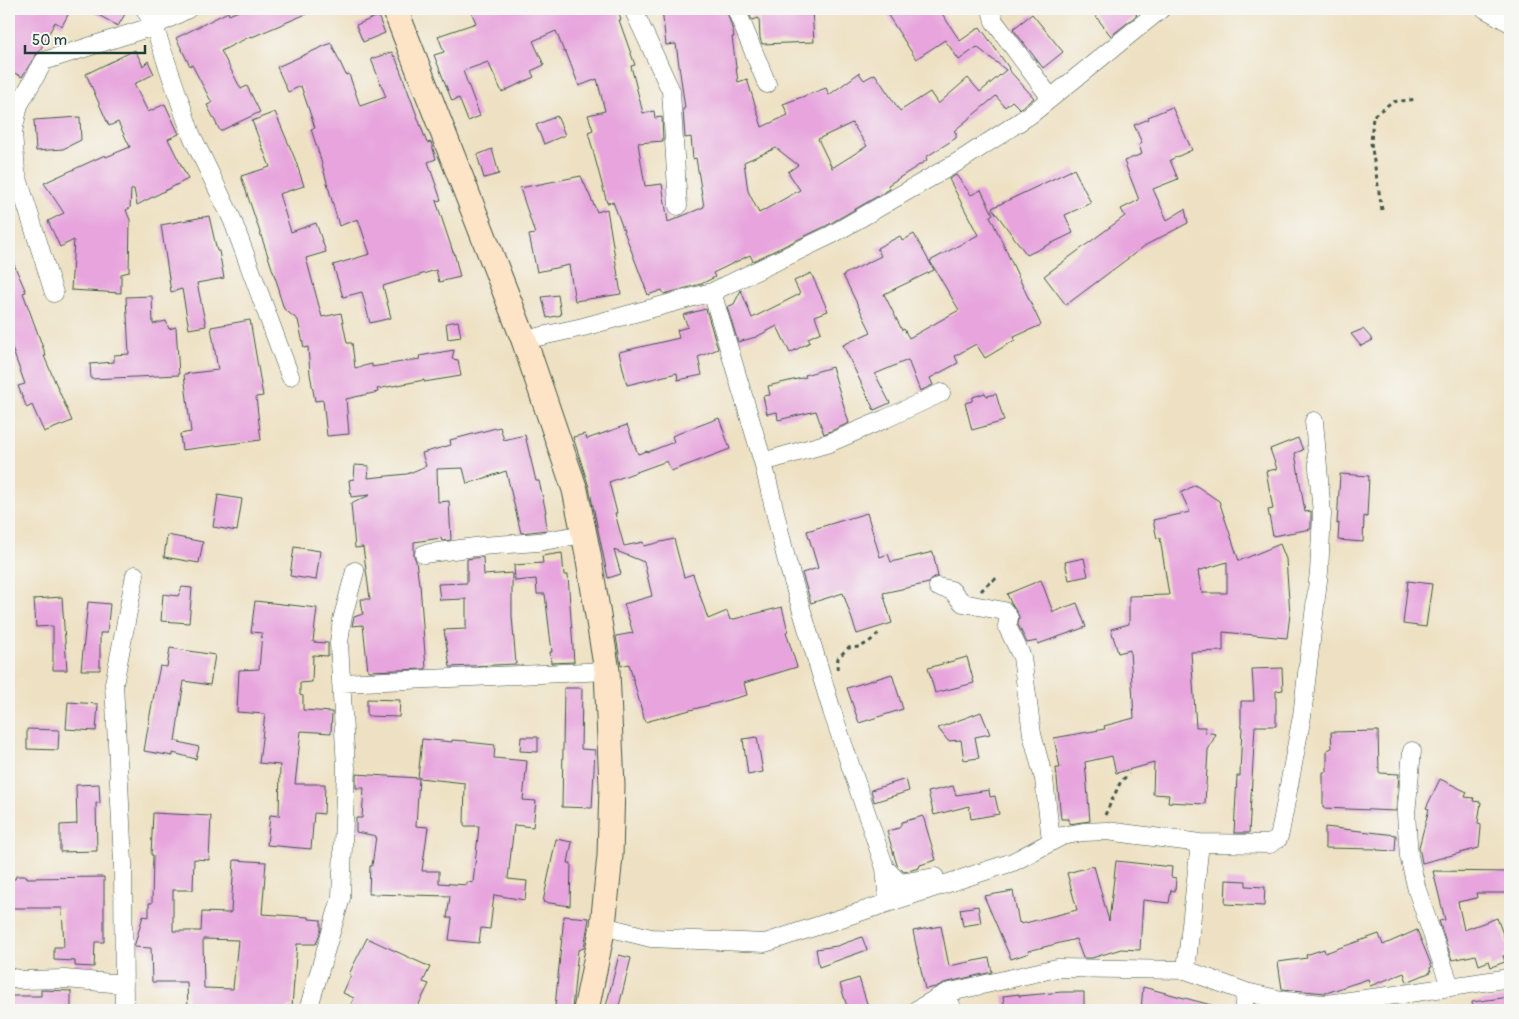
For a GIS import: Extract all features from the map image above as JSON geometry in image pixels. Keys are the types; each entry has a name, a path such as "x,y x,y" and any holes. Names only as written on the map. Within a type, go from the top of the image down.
{"street":[{"path":"145,9 154,26 191,134 232,219 290,376"},
{"path":"54,293 16,172 13,132 19,105 44,60 154,26 188,9"},
{"path":"395,9 524,340 576,490 607,672 612,786 610,856 604,926 586,1010"},
{"path":"633,9 671,91 678,206"},
{"path":"736,9 767,84"},
{"path":"991,9 994,21 1050,97"},
{"path":"524,340 583,327 712,292 840,230 961,160 1030,114 1161,9"},
{"path":"1485,9 1510,24"},
{"path":"712,292 763,462 786,558 832,712 885,868 888,902"},
{"path":"763,462 829,443 885,420 941,393"},
{"path":"604,926 650,938 765,943 1013,862 1051,840 1062,836 1107,831 1200,843 1270,844 1278,839 1302,716 1319,572 1322,514 1314,421"},
{"path":"424,554 482,546 538,542 584,534"},
{"path":"308,1010 342,898 346,768 339,643 342,620 355,571"},
{"path":"124,1010 122,862 114,684 136,575"},
{"path":"938,587 951,590 963,603 1004,611 1009,618 1007,626 1022,657 1032,734 1044,780 1051,840"},
{"path":"341,683 607,672"},
{"path":"1412,751 1406,814 1409,856 1418,890 1450,986"},
{"path":"1186,970 1200,843"},
{"path":"885,868 900,884 1013,862"},
{"path":"916,1010 946,993 1057,968 1186,970 1246,992 1286,1001 1326,1004 1510,978"},
{"path":"9,978 23,980 65,978 124,984"},
{"path":"1243,1010 1246,992"},
{"path":"946,993 954,1010"}],"path":[{"path":"1382,210 1371,143 1373,116 1392,102 1417,100"},
{"path":"836,669 838,658 848,648 860,647 879,633"},
{"path":"1098,832 1121,781 1128,774"}],"building":[{"path":"9,9 71,9 62,26 55,22 39,52 22,77 9,70"},
{"path":"88,9 128,9 118,26"},
{"path":"243,9 318,9 251,36 221,51 241,89 247,86 260,112 220,131 207,105 212,103 176,38 228,12 229,15"},
{"path":"470,9 618,9 621,20 619,20 635,65 631,66 643,113 654,111 655,118 662,117 663,141 638,143 645,186 662,184 668,222 704,207 696,158 693,159 691,137 685,138 683,109 685,108 676,44 666,45 662,9 726,9 734,37 732,37 738,82 747,79 762,127 788,115 783,104 826,88 829,95 859,73 864,80 875,74 900,111 930,92 938,104 968,78 980,92 1006,70 977,47 959,60 945,40 916,59 884,9 939,9 960,41 980,27 1008,69 1034,98 1020,109 1012,101 1005,107 996,96 954,131 956,138 926,157 927,160 888,185 890,189 826,226 753,261 750,255 713,273 715,277 701,284 664,294 662,290 648,295 613,202 607,203 588,132 593,130 588,115 605,111 597,79 579,86 556,31 533,41 544,65 531,71 534,77 502,92 488,62 463,71 480,116 468,121 459,98 452,101 434,55 444,52 438,36 476,23","holes":["852,123 867,146 832,168 818,139","776,148 798,165 788,172 800,190 759,213 748,191 744,162"]},
{"path":"747,9 778,9 778,11 812,9 814,42 762,44 759,18 752,20"},
{"path":"1090,9 1131,9 1137,15 1111,36"},
{"path":"1032,14 1063,52 1043,68 1013,29"},
{"path":"378,16 385,33 363,42 356,25"},
{"path":"331,43 346,75 349,74 360,106 386,97 371,59 392,52 395,56 427,143 431,142 436,159 428,162 441,200 436,201 454,252 460,277 439,282 436,270 383,286 391,318 370,323 362,292 343,297 333,265 370,254 358,219 339,226 311,129 315,128 301,86 288,92 277,67"},
{"path":"135,50 143,66 148,61 154,74 134,84 148,112 165,104 179,134 168,139 188,179 137,205 134,189 131,190 130,208 126,210 130,220 129,272 121,274 121,293 71,290 74,240 60,247 48,221 64,213 44,183 105,155 106,157 130,147 118,122 109,126 86,74"},
{"path":"1172,107 1192,150 1170,160 1178,179 1153,189 1167,220 1185,209 1188,223 1146,245 1066,305 1044,276 1125,216 1121,209 1139,200 1124,161 1142,154 1139,145 1142,143 1134,125"},
{"path":"275,112 304,186 279,194 291,232 316,223 326,252 306,258 322,317 341,313 347,343 352,343 355,368 372,364 372,367 420,359 419,356 454,350 452,359 458,360 461,376 424,382 424,380 377,389 378,392 346,399 349,434 327,436 323,400 315,401 308,347 304,348 298,320 284,309 241,176 270,167 252,121"},
{"path":"557,116 565,135 544,144 536,125"},
{"path":"80,117 81,140 63,149 36,151 34,120"},
{"path":"492,149 499,174 484,178 477,155"},
{"path":"1074,169 1091,203 1065,215 1073,233 1027,255 992,208"},
{"path":"956,175 971,195 981,190 993,214 990,216 1041,325 1014,337 1015,340 985,358 976,344 955,356 958,363 930,378 933,385 920,391 908,360 875,374 890,403 874,410 843,345 871,332 843,275 881,256 877,248 900,236 902,241 914,234 934,270 884,294 902,330 904,329 909,338 959,310 930,261 978,235 949,179"},
{"path":"581,176 597,212 607,209 621,294 575,301 569,265 537,272 529,235 535,234 520,188"},
{"path":"209,216 224,278 197,283 206,326 189,329 182,289 171,292 161,225"},
{"path":"9,253 26,292 23,293 46,356 44,356 72,421 44,432 32,405 27,408 18,386 25,384 9,340"},
{"path":"811,273 828,311 815,316 821,332 808,338 810,342 790,353 777,326 756,337 738,342 727,307 734,304 741,290 752,318 800,294 794,281"},
{"path":"558,295 561,315 547,318 542,297"},
{"path":"152,296 153,324 166,321 169,329 176,327 179,375 91,379 90,364 114,362 114,355 129,354 126,297"},
{"path":"706,309 718,349 698,357 702,375 678,380 677,373 627,385 619,352 679,338 677,330 688,327 683,315"},
{"path":"250,320 263,396 256,397 261,440 182,450 180,434 191,432 184,374 218,370 211,327"},
{"path":"458,321 461,337 448,339 446,323"},
{"path":"1363,329 1373,340 1361,346 1351,334"},
{"path":"832,367 849,423 824,434 816,411 778,420 777,412 767,414 763,396 770,395 768,386 806,377 805,375"},
{"path":"985,393 987,396 996,394 1004,421 972,430 965,403 972,401 973,397"},
{"path":"719,418 730,449 671,471 667,461 609,482 624,546 643,542 644,546 674,539 684,577 693,574 708,619 727,611 730,620 782,607 788,631 786,632 797,667 744,683 747,695 645,722 629,664 621,666 616,636 633,633 624,604 652,596 644,562 614,550 621,574 608,578 589,487 573,437 585,434 587,439 627,425 638,454 674,442 672,436"},
{"path":"500,427 504,440 525,435 536,481 539,481 546,512 547,530 521,533 506,471 467,484 463,468 437,469 438,502 449,501 451,540 442,541 441,538 414,542 414,556 420,584 426,669 368,671 363,625 352,626 354,617 363,614 361,599 370,599 363,547 355,548 351,504 370,495 351,497 349,480 354,479 355,465 369,466 368,478 407,474 426,466 422,453 451,445 450,440"},
{"path":"1298,438 1303,450 1295,453 1305,512 1311,511 1311,529 1273,536 1268,510 1273,509 1266,471 1277,469 1270,449"},
{"path":"1340,474 1369,476 1367,517 1364,516 1363,542 1338,540"},
{"path":"1195,485 1219,501 1239,561 1280,544 1286,559 1290,614 1287,638 1223,632 1223,651 1191,652 1196,727 1205,727 1205,732 1216,734 1208,750 1205,804 1168,802 1169,795 1153,794 1154,763 1116,773 1112,756 1085,762 1090,821 1069,824 1069,819 1061,819 1056,768 1060,768 1054,738 1105,729 1104,726 1134,718 1130,650 1118,653 1111,629 1129,624 1129,596 1169,595 1160,538 1157,539 1153,520 1190,512 1181,493","holes":["1227,562 1227,593 1202,593 1198,571"]},
{"path":"218,495 242,499 237,531 213,527"},
{"path":"867,513 880,557 888,554 891,562 933,552 938,577 934,577 929,583 883,593 892,623 857,634 843,593 811,603 802,573 818,568 807,531"},
{"path":"167,535 203,542 199,563 164,557"},
{"path":"294,547 320,551 316,580 290,576"},
{"path":"562,553 564,575 568,575 574,662 551,663 550,652 552,652 545,594 537,594 536,579 515,581 514,565 543,563 542,556"},
{"path":"483,557 484,575 512,573 512,616 516,664 450,667 444,630 466,629 466,599 440,600 438,584 467,583 467,559"},
{"path":"1084,558 1088,576 1069,580 1065,562"},
{"path":"1041,580 1053,612 1077,603 1086,627 1038,644 1037,641 1027,643 1018,625 1019,616 1007,594"},
{"path":"1408,581 1432,584 1426,627 1403,624"},
{"path":"182,587 192,588 189,623 161,621 163,594 178,596"},
{"path":"62,597 67,670 53,670 53,626 36,627 34,599"},
{"path":"255,601 317,608 313,642 328,643 328,656 313,655 312,682 300,683 300,695 303,696 303,710 332,712 331,733 301,731 295,784 325,784 324,814 314,813 311,849 267,845 270,815 279,816 280,765 259,763 265,714 237,712 239,670 259,669 262,633 251,632"},
{"path":"88,602 110,604 107,633 100,633 100,670 81,670"},
{"path":"170,648 215,655 210,685 184,681 175,741 199,747 196,759 173,753 173,756 144,751 160,666 167,667"},
{"path":"967,657 974,683 935,693 928,668"},
{"path":"1282,668 1283,690 1276,691 1276,726 1255,726 1249,833 1234,833 1237,776 1240,776 1241,701 1254,701 1252,669"},
{"path":"892,674 903,709 859,723 847,688"},
{"path":"564,688 582,688 581,749 595,750 592,808 562,807"},
{"path":"367,699 400,700 399,717 367,716"},
{"path":"68,702 98,704 96,731 66,729"},
{"path":"981,712 990,734 975,737 979,758 964,760 961,740 948,741 938,728"},
{"path":"27,729 59,730 58,750 27,749"},
{"path":"1378,731 1379,772 1399,774 1396,811 1323,808 1323,772 1327,772 1327,750 1332,748 1331,732"},
{"path":"521,737 538,737 538,752 520,751"},
{"path":"757,737 763,772 748,775 743,739"},
{"path":"422,739 452,742 452,740 467,741 495,745 494,758 527,761 523,800 536,801 533,827 514,825 508,879 527,881 525,900 494,895 490,929 481,928 479,943 449,940 452,918 447,918 450,896 369,894 370,866 372,866 376,836 356,832 356,818 362,818 364,788 356,788 356,774 418,778","holes":["419,778 465,783 464,826 479,826 473,883 467,882 467,885 439,883 439,871 422,871 428,827 416,826"]},
{"path":"906,779 909,791 874,802 871,790"},
{"path":"1440,779 1467,792 1465,797 1474,798 1473,801 1481,802 1478,823 1481,824 1479,848 1422,863 1419,847 1429,809 1426,808"},
{"path":"99,784 100,803 96,803 97,851 60,852 60,825 77,824 76,785"},
{"path":"953,786 956,795 989,790 990,797 995,796 999,814 971,819 969,806 934,815 928,792"},
{"path":"153,813 211,816 209,860 194,859 193,890 173,890 173,931 201,931 202,912 231,912 234,860 266,862 262,914 309,917 309,919 321,920 321,930 316,944 297,944 292,1006 288,1006 287,1010 188,1010 187,982 152,982 151,948 134,947 143,916 149,917 149,903 152,903 153,855 151,855","holes":["203,939 238,940 233,989 204,988"]},
{"path":"923,816 936,860 920,865 919,868 904,872 897,865 887,831 899,828 902,822"},
{"path":"1325,827 1396,835 1395,851 1325,848"},
{"path":"556,839 572,842 568,863 571,863 570,906 543,902"},
{"path":"1116,861 1172,867 1171,877 1176,878 1175,891 1171,890 1169,903 1143,900 1140,950 1121,949 1092,958 1083,958 1076,939 1028,951 1029,953 1011,959 984,896 1013,891 1019,923 1021,924 1077,910 1067,873 1094,866 1109,921"},
{"path":"1433,871 1510,872 1510,893 1476,893 1477,898 1458,902 1464,930 1497,918 1510,953 1503,956 1505,962 1491,967 1489,961 1479,965 1476,955 1452,960 1439,921 1445,920"},
{"path":"16,876 27,876 27,878 104,877 104,942 95,942 94,967 75,966 75,961 54,960 54,947 64,947 62,908 9,908 9,879 15,879"},
{"path":"1226,880 1246,881 1246,886 1265,887 1264,906 1225,904"},
{"path":"978,906 981,923 963,926 960,909"},
{"path":"564,916 589,918 584,948 578,950 572,1009 555,1007"},
{"path":"941,926 949,966 989,958 992,972 925,989 913,931"},
{"path":"1417,930 1432,967 1430,968 1431,972 1407,982 1404,973 1370,986 1368,979 1326,993 1282,989 1278,962 1307,958 1306,955 1324,949 1325,953 1379,934 1383,945"},
{"path":"862,937 867,950 819,967 816,949 837,946"},
{"path":"367,938 430,967 423,982 429,984 416,1010 348,1010 354,998 343,993 351,975 349,974"},
{"path":"619,955 631,958 618,1010 605,1010"},
{"path":"859,978 869,1010 848,1010 840,984"},
{"path":"1143,987 1215,1006 1214,1010 1141,1010"},
{"path":"41,990 71,991 71,1010 9,1010 9,996 41,996"},
{"path":"1084,992 1084,1010 1025,1010 1024,1008 1005,1010 1003,996"},
{"path":"1510,997 1510,1010 1473,1010 1472,1002"}]}
